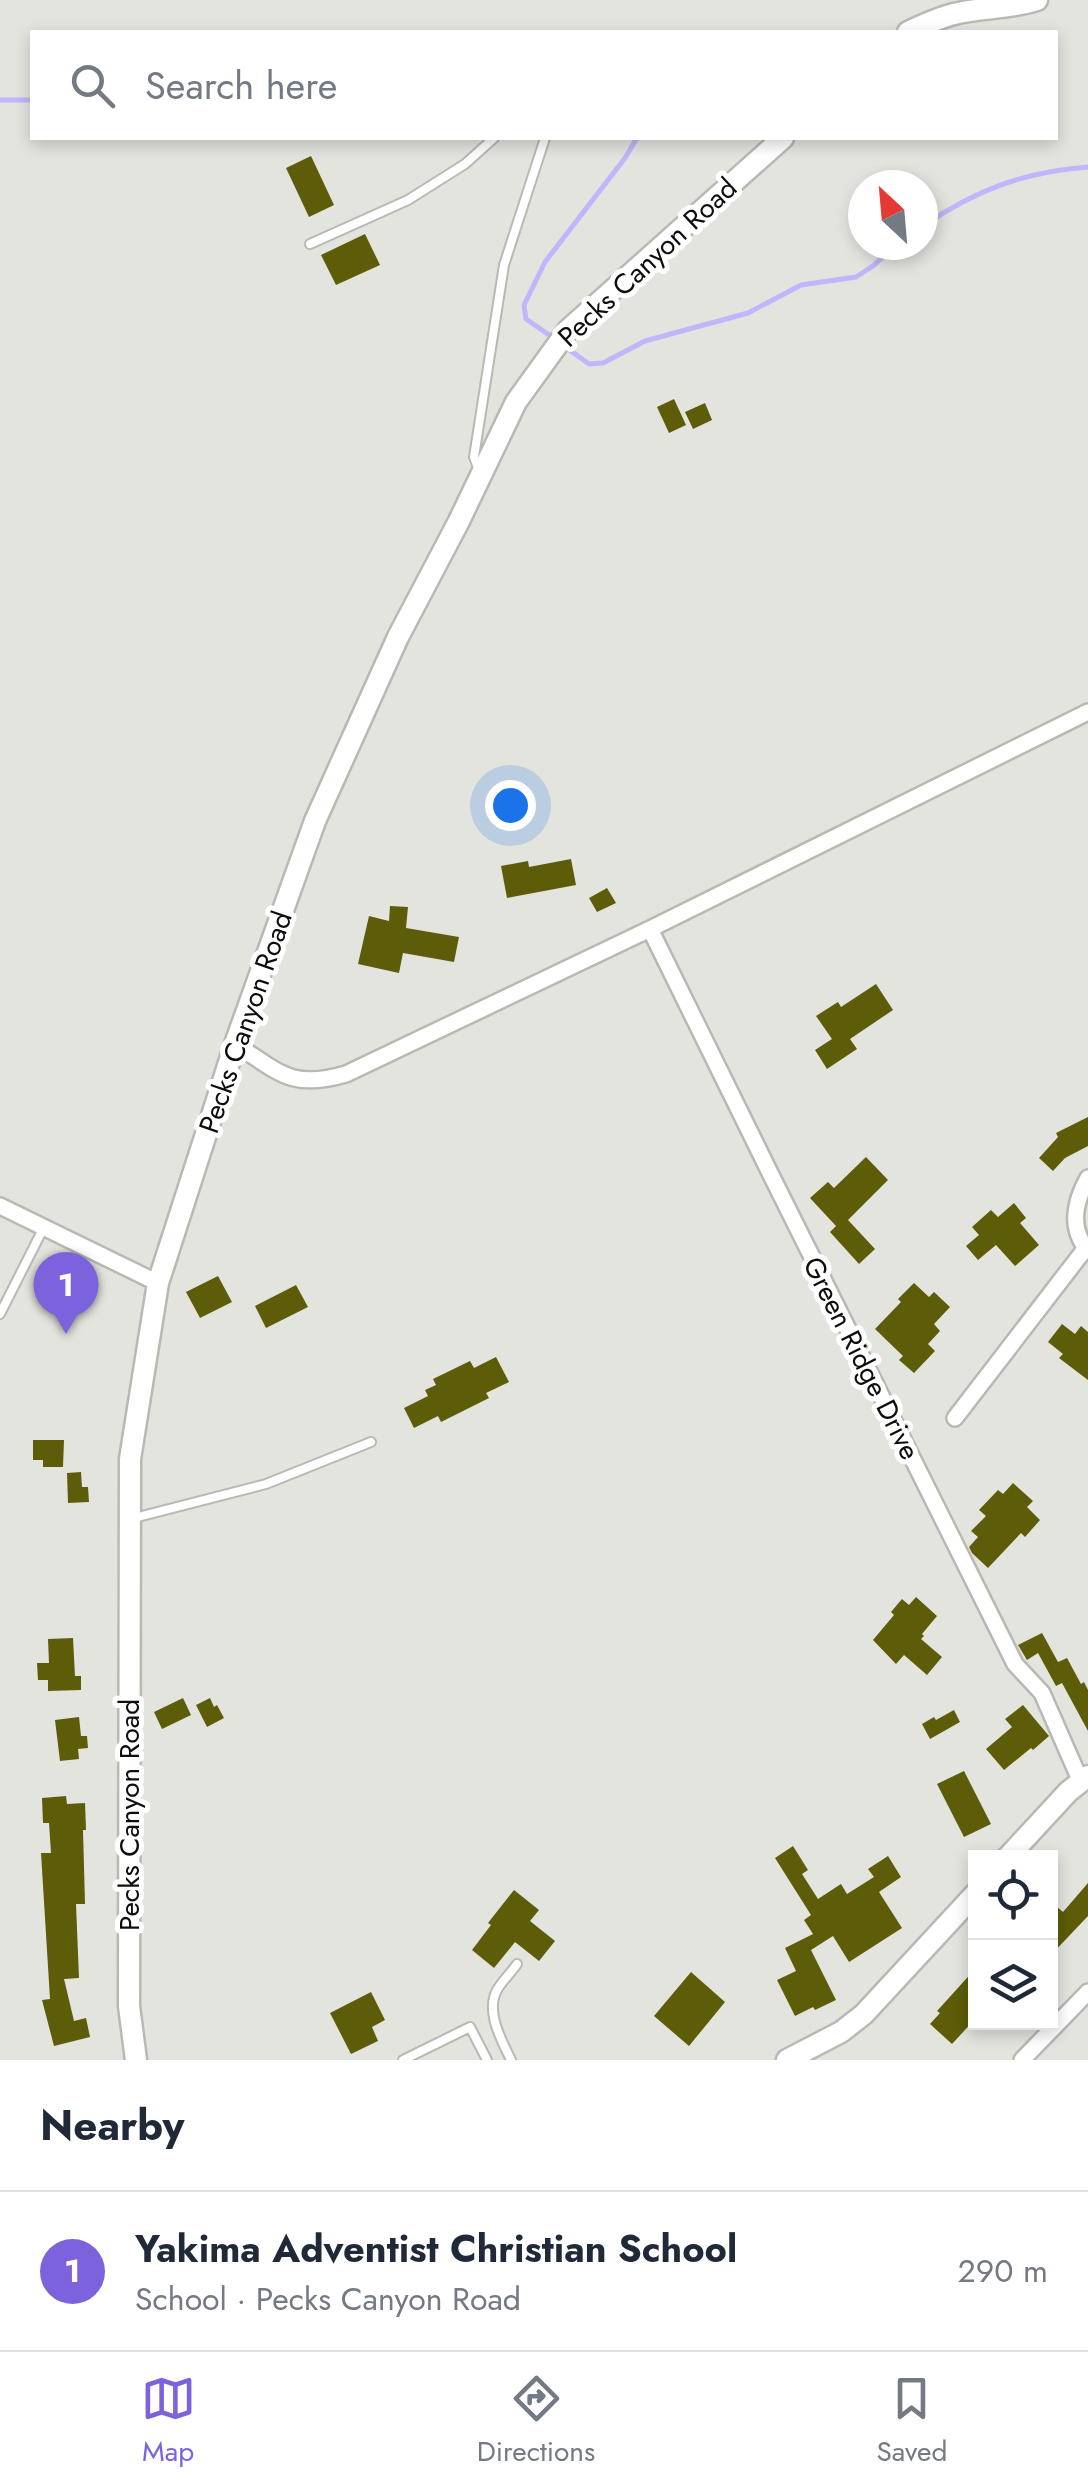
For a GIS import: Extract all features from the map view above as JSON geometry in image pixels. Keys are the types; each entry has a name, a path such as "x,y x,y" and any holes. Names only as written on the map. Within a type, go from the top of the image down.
{"street":[{"path":"912,30 957,13 1036,0"},
{"name":"Pecks Canyon Road","path":"136,2060 129,2006 130,1459 158,1283 235,1044 315,821 398,637 516,402 568,330 781,140"},
{"path":"235,1044 286,1077 309,1082 346,1074 1088,712"},
{"name":"Green Ridge Drive","path":"650,928 1015,1664 1042,1693 1084,1779"},
{"path":"955,1418 1086,1250 1076,1232 1074,1214 1088,1178"},
{"path":"0,1206 158,1283"},
{"path":"1015,1850 1084,1779"},
{"path":"787,2060 841,2032 864,2014 968,1901"},
{"path":"1022,2060 1088,1992"}],"lane":[{"path":"310,244 408,200 464,164 492,140"},
{"path":"481,474 474,457 504,265 544,140"},
{"path":"0,1314 44,1227"},
{"path":"130,1519 266,1484 372,1442"},
{"path":"511,2060 498,2032 495,1994 518,1964"},
{"path":"403,2060 470,2027 487,2060"}],"building":[{"path":"311,156 334,205 309,217 286,168"},
{"path":"365,234 380,265 336,285 321,255"},
{"path":"674,399 686,425 669,433 657,407"},
{"path":"705,403 712,420 693,429 685,412"},
{"path":"571,859 576,885 507,898 501,866 528,861 529,867"},
{"path":"607,888 616,903 597,912 589,898"},
{"path":"390,906 408,907 406,928 459,937 454,962 403,953 399,973 358,964 369,916 389,921"},
{"path":"876,984 893,1010 850,1039 857,1049 827,1069 815,1050 832,1039 816,1016 838,1002 841,1007"},
{"path":"1088,1117 1088,1146 1065,1158 1053,1171 1039,1158 1058,1137 1056,1133"},
{"path":"866,1157 888,1180 848,1220 875,1249 859,1264 830,1232 836,1226 810,1198 828,1182 834,1188"},
{"path":"1014,1203 1026,1218 1020,1223 1039,1245 1015,1266 996,1245 978,1260 966,1246 979,1235 972,1227 991,1210 998,1217"},
{"path":"218,1276 232,1302 200,1318 186,1292"},
{"path":"914,1283 929,1297 934,1292 950,1307 934,1324 940,1331 928,1344 935,1351 914,1373 899,1360 903,1356 875,1329"},
{"path":"296,1285 308,1307 266,1328 255,1306"},
{"path":"1062,1324 1075,1334 1081,1326 1088,1332 1088,1380 1059,1358 1063,1354 1048,1342"},
{"path":"496,1357 509,1382 486,1393 489,1398 441,1422 438,1416 414,1428 404,1408 428,1396 425,1390 436,1385 433,1379 470,1361 474,1368"},
{"path":"33,1440 64,1440 63,1467 43,1467 43,1460 33,1460"},
{"path":"81,1472 89,1502 68,1503 67,1473"},
{"path":"1013,1483 1033,1501 1027,1507 1040,1520 1025,1537 1021,1533 988,1568 969,1547 978,1537 971,1531 986,1516 979,1510 998,1490 1003,1494"},
{"path":"916,1597 937,1616 921,1639 942,1657 927,1675 904,1655 896,1664 873,1640 902,1599 909,1605"},
{"path":"1042,1633 1058,1662 1067,1658 1088,1690 1088,1731 1062,1683 1056,1686 1038,1653 1027,1660 1018,1645"},
{"path":"73,1638 75,1676 81,1676 81,1690 48,1691 48,1680 38,1680 37,1663 49,1663 48,1639"},
{"path":"183,1698 191,1715 162,1729 154,1712"},
{"path":"210,1698 224,1718 207,1727 196,1705"},
{"path":"1023,1705 1049,1736 1004,1770 986,1749 1012,1727 1005,1719"},
{"path":"954,1710 960,1722 930,1739 922,1724"},
{"path":"79,1717 81,1736 87,1736 88,1748 78,1749 79,1759 60,1761 55,1720"},
{"path":"964,1771 991,1824 964,1837 937,1784"},
{"path":"66,1796 67,1804 85,1803 86,1830 85,1904 76,1904 79,1978 64,1979 74,2021 86,2018 90,2037 54,2046 42,2000 50,1999 41,1853 51,1853 49,1823 43,1823 42,1798"},
{"path":"793,1846 808,1870 802,1874 818,1899 841,1884 847,1894 874,1877 868,1869 888,1856 901,1877 879,1892 902,1928 849,1962 833,1936 811,1950 836,2000 795,2016 777,1980 796,1971 785,1948 813,1934 804,1920 811,1915 775,1858"},
{"path":"1088,1883 1088,1916 1058,1948 1058,1908 1063,1912"},
{"path":"514,1890 539,1910 530,1921 555,1941 539,1961 515,1942 494,1968 472,1950"},
{"path":"691,1972 725,2002 689,2046 654,2016"},
{"path":"968,1977 968,2027 952,2044 930,2024 940,2013 937,2011"},
{"path":"371,1992 385,2020 372,2027 378,2041 351,2054 330,2013"}],"waterway":[{"path":"0,100 30,100"},
{"path":"555,339 526,319 524,305 545,262 636,140"},
{"path":"938,217 962,202 1021,178 1088,167"},
{"path":"564,346 589,364 603,363 645,341 748,313 801,285 856,277 880,260"}],"place":[{"name":"Yakima Adventist Christian School","path":"66,1334"}]}
